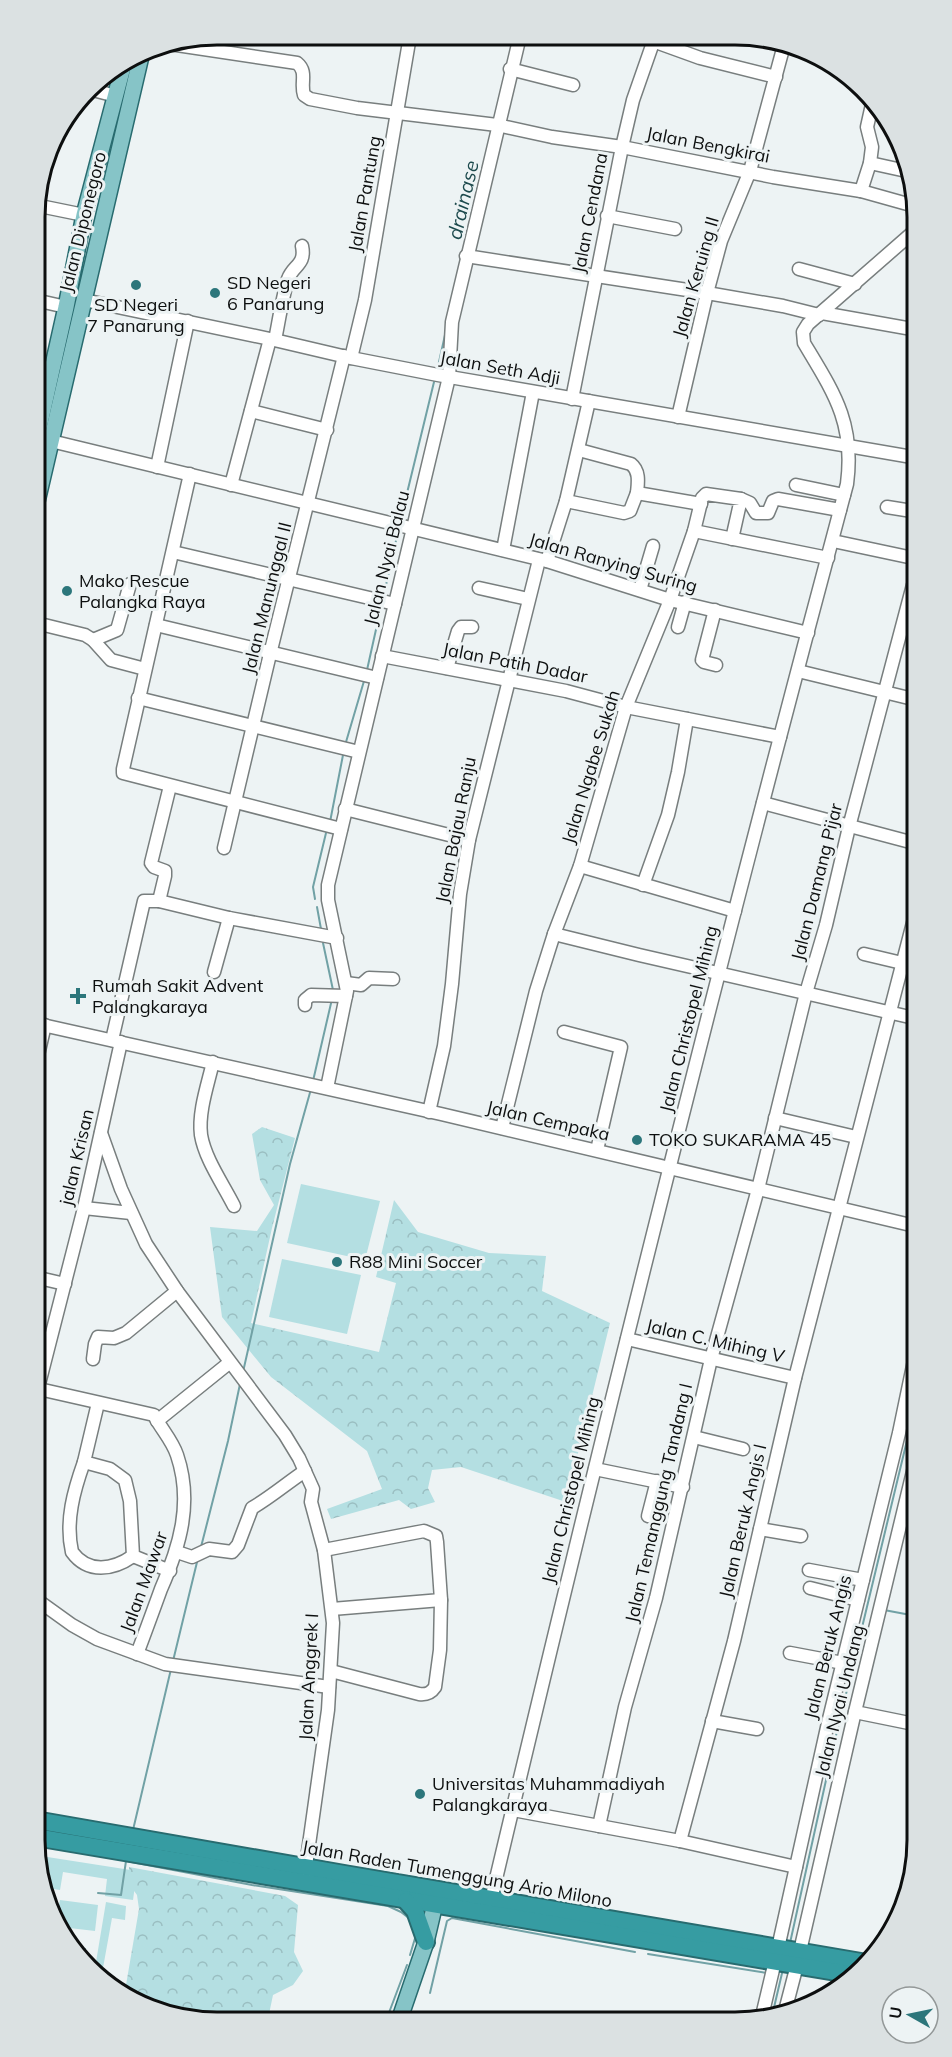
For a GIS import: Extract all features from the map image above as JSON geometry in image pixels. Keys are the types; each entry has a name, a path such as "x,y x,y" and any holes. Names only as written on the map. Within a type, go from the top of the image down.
{"highway":[{"name":"Jalan Raden Tumenggung Ario Milono","path":"45,1822 305,1876 406,1900 491,1900 606,1926"},
{"name":"Jalan Raden Tumenggung Ario Milono","path":"45,1839 305,1876 606,1926 786,1958 844,1973"},
{"path":"406,1900 415,1911 426,1942"},
{"name":"Jalan Raden Tumenggung Ario Milono","path":"786,1958 857,1962"}],"main road":[{"name":"Jalan Diponegoro","path":"45,434 84,300 139,64"},
{"name":"Jalan Diponegoro","path":"45,429 84,216 120,75"},
{"path":"110,118 127,121"},
{"path":"99,158 117,162"},
{"path":"402,2012 441,1899"},
{"path":"412,2012 428,1967 441,1899"}],"street":[{"name":"Jalan Pantung","path":"348,357 365,300 408,45"},
{"name":"Jalan Nyai Balau","path":"319,1087 342,992 331,937 327,892 335,827 345,809 353,751 372,677 382,656 390,602 444,376 466,255 517,45"},
{"name":"Jalan Cendana","path":"572,399 622,147 633,100 652,45"},
{"path":"669,45 700,58 776,77"},
{"name":"Jalan Bengkirai","path":"191,47 297,63 301,66 304,75 303,91 310,99 397,114 497,125 552,137 622,147 861,191 906,204"},
{"name":"Jalan Keruing II","path":"678,417 721,241 750,171 782,52"},
{"path":"510,69 573,85"},
{"path":"99,92 116,96"},
{"path":"861,191 870,163 872,144 867,124 870,111"},
{"path":"870,163 900,170"},
{"path":"45,207 84,216"},
{"path":"607,216 675,229"},
{"name":"Jalan Christopel Mihing","path":"491,1900 594,1469 719,972 849,474 848,447 842,411 802,339 804,329 907,238"},
{"path":"231,485 288,279 301,262 302,246"},
{"path":"466,255 707,293 907,328"},
{"path":"799,269 855,284"},
{"name":"Jalan Seth Adji","path":"84,300 444,376 907,456"},
{"path":"45,302 66,307"},
{"path":"157,467 188,321"},
{"name":"Jalan Manunggal II","path":"224,849 270,654 348,357"},
{"path":"502,550 533,392"},
{"name":"Jalan Bajau Ranju","path":"429,1112 444,1046 460,894 469,840 528,599 566,501 589,401"},
{"path":"251,411 327,430"},
{"name":"Jalan Ranying Suring","path":"45,441 543,560 670,600 808,633"},
{"path":"566,501 624,513 630,512 637,493 638,474 636,467 632,464 579,450"},
{"path":"189,474 123,773 335,827"},
{"path":"796,485 844,495"},
{"path":"637,493 701,504 706,494 750,503 756,513 768,513 773,501 778,499 840,510"},
{"path":"732,539 741,500"},
{"name":"Jalan Ngabe Sukah","path":"502,1128 534,1000 554,934 580,866 626,707 670,600 701,504"},
{"path":"887,507 907,510"},
{"path":"694,531 828,558"},
{"path":"833,541 907,557"},
{"path":"640,590 653,546"},
{"path":"173,552 390,602"},
{"path":"93,640 117,630 130,584"},
{"path":"479,588 528,599"},
{"path":"678,627 685,602"},
{"name":"Jalan Damang Pijar","path":"758,1189 806,993 826,925 849,827 907,607"},
{"path":"714,610 702,660 716,665"},
{"path":"45,625 85,635 93,640 111,660 145,669"},
{"path":"156,625 372,677"},
{"path":"447,668 458,631 461,627 472,627"},
{"name":"Jalan Patih Dadar","path":"382,656 780,737"},
{"path":"798,671 907,698"},
{"path":"138,698 353,751"},
{"path":"643,885 668,815 687,719"},
{"path":"170,786 151,863 153,867 165,871 159,901 229,918 331,937"},
{"path":"764,803 907,841"},
{"path":"345,809 469,840"},
{"path":"580,866 735,911"},
{"name":"jalan Krisan","path":"45,1361 101,1133 144,901 159,901"},
{"path":"214,972 229,918"},
{"path":"554,934 907,1016"},
{"name":"Jalan Beruk Angis I","path":"680,1840 712,1721 856,1137 907,947"},
{"path":"864,954 903,963"},
{"path":"305,1005 305,1000 310,995 342,992 361,985 369,978 393,979"},
{"name":"Jalan Cempaka","path":"45,1026 502,1128 907,1224"},
{"path":"564,1032 621,1047 597,1150"},
{"path":"213,1062 205,1095 201,1134 205,1148 234,1206"},
{"path":"775,1118 856,1137"},
{"path":"45,1390 154,1415 157,1421 232,1367 146,1244 131,1213 101,1133"},
{"name":"Jalan Temanggung Tandang I","path":"598,1826 625,1707 656,1598 683,1487 711,1359 758,1189"},
{"path":"84,1208 131,1213"},
{"path":"45,1279 65,1284"},
{"path":"93,1359 98,1337 114,1338 126,1333 177,1291"},
{"name":"Jalan C. Mihing V","path":"627,1339 795,1378"},
{"name":"Jalan Anggrek I","path":"232,1367 285,1435 305,1471 313,1489 311,1502 324,1550 333,1623 331,1671 324,1742 305,1876"},
{"name":"Jalan Beruk Angis","path":"786,1958 796,1867 907,1394"},
{"path":"98,1403 72,1504 70,1526 72,1552 82,1562 100,1567 120,1565 133,1556"},
{"name":"Jalan Mawar","path":"136,1654 170,1571 186,1555 184,1483 173,1446 157,1421"},
{"path":"694,1437 743,1449"},
{"path":"84,1462 110,1469 125,1480 130,1501 133,1556"},
{"path":"594,1469 683,1487"},
{"path":"186,1555 209,1549 230,1553 234,1551 252,1508 268,1500 285,1484 305,1471"},
{"path":"648,1516 657,1481"},
{"name":"Jalan Nyai Undang","path":"786,1958 855,1712 907,1497"},
{"path":"760,1529 801,1536"},
{"path":"324,1550 424,1531 431,1533 436,1536 437,1542 441,1600 440,1650 435,1687 426,1695 331,1671"},
{"path":"133,1556 170,1571"},
{"path":"809,1570 863,1581"},
{"path":"810,1588 858,1600"},
{"path":"332,1609 441,1600"},
{"path":"45,1606 97,1639 167,1665 329,1687"},
{"path":"790,1653 843,1664"},
{"path":"855,1712 907,1722"},
{"path":"712,1721 757,1729"},
{"path":"513,1810 680,1840 796,1867"},
{"path":"763,2010 769,1984 786,1958"},
{"path":"784,2005 786,1958"}],"green space":[{"path":"262,1127 295,1138 251,1323 379,1352 396,1283 376,1277 394,1200 418,1232 489,1253 546,1256 542,1291 610,1323 566,1502 461,1467 432,1470 428,1488 435,1502 411,1509 399,1500 331,1519 327,1509 382,1489 367,1451 271,1377 222,1317 210,1227 257,1231 274,1205 260,1180 252,1134"},
{"path":"301,1184 380,1201 365,1260 287,1243"},
{"path":"282,1259 361,1275 347,1334 269,1317"},
{"path":"46,1857 137,1871 133,1900 105,1896 107,1879 63,1872 60,1890 53,1889"},
{"path":"129,1867 285,1896 298,1905 294,1952 303,1971 293,1985 273,1995 269,2012 206,2012 184,2009 162,2003 132,1990 126,1985 139,1909 137,1895 129,1884"},
{"path":"60,1900 98,1905 95,1931 69,1928 59,1907"},
{"path":"106,1902 126,1906 125,1920 112,1918 103,1969 96,1963"}],"waterway":[{"name":"drainase","path":"437,371 445,335"},
{"path":"400,522 434,382"},
{"path":"384,594 397,536"},
{"path":"367,670 381,607"},
{"path":"346,742 364,681"},
{"path":"330,822 343,755"},
{"path":"315,899 313,887 326,833"},
{"path":"317,907 321,929"},
{"path":"323,943 333,990"},
{"path":"313,1081 332,999"},
{"path":"243,1372 290,1164 311,1089"},
{"path":"201,1547 240,1384"},
{"path":"790,1943 834,1744 907,1440"},
{"path":"173,1661 198,1558"},
{"path":"884,1610 907,1614"},
{"path":"133,1830 171,1669"},
{"path":"126,1861 252,1885 388,1906 410,1919"},
{"path":"98,1893 121,1895 126,1861"},
{"path":"430,1993 447,1921 452,1918 635,1952"},
{"path":"410,1955 416,1935"},
{"path":"648,1954 767,1973"},
{"path":"389,2012 407,1965"},
{"path":"774,2007 783,1969"}],"place":[{"name":"SD Negeri 7 Panarung","path":"136,285"},
{"name":"SD Negeri 6 Panarung","path":"215,293"},
{"name":"Mako Rescue Palangka Raya","path":"67,591"},
{"name":"Rumah Sakit Advent Palangkaraya","path":"78,996"},
{"name":"TOKO SUKARAMA 45","path":"637,1140"},
{"name":"R88 Mini Soccer","path":"337,1262"},
{"name":"Universitas Muhammadiyah Palangkaraya","path":"420,1794"}]}
